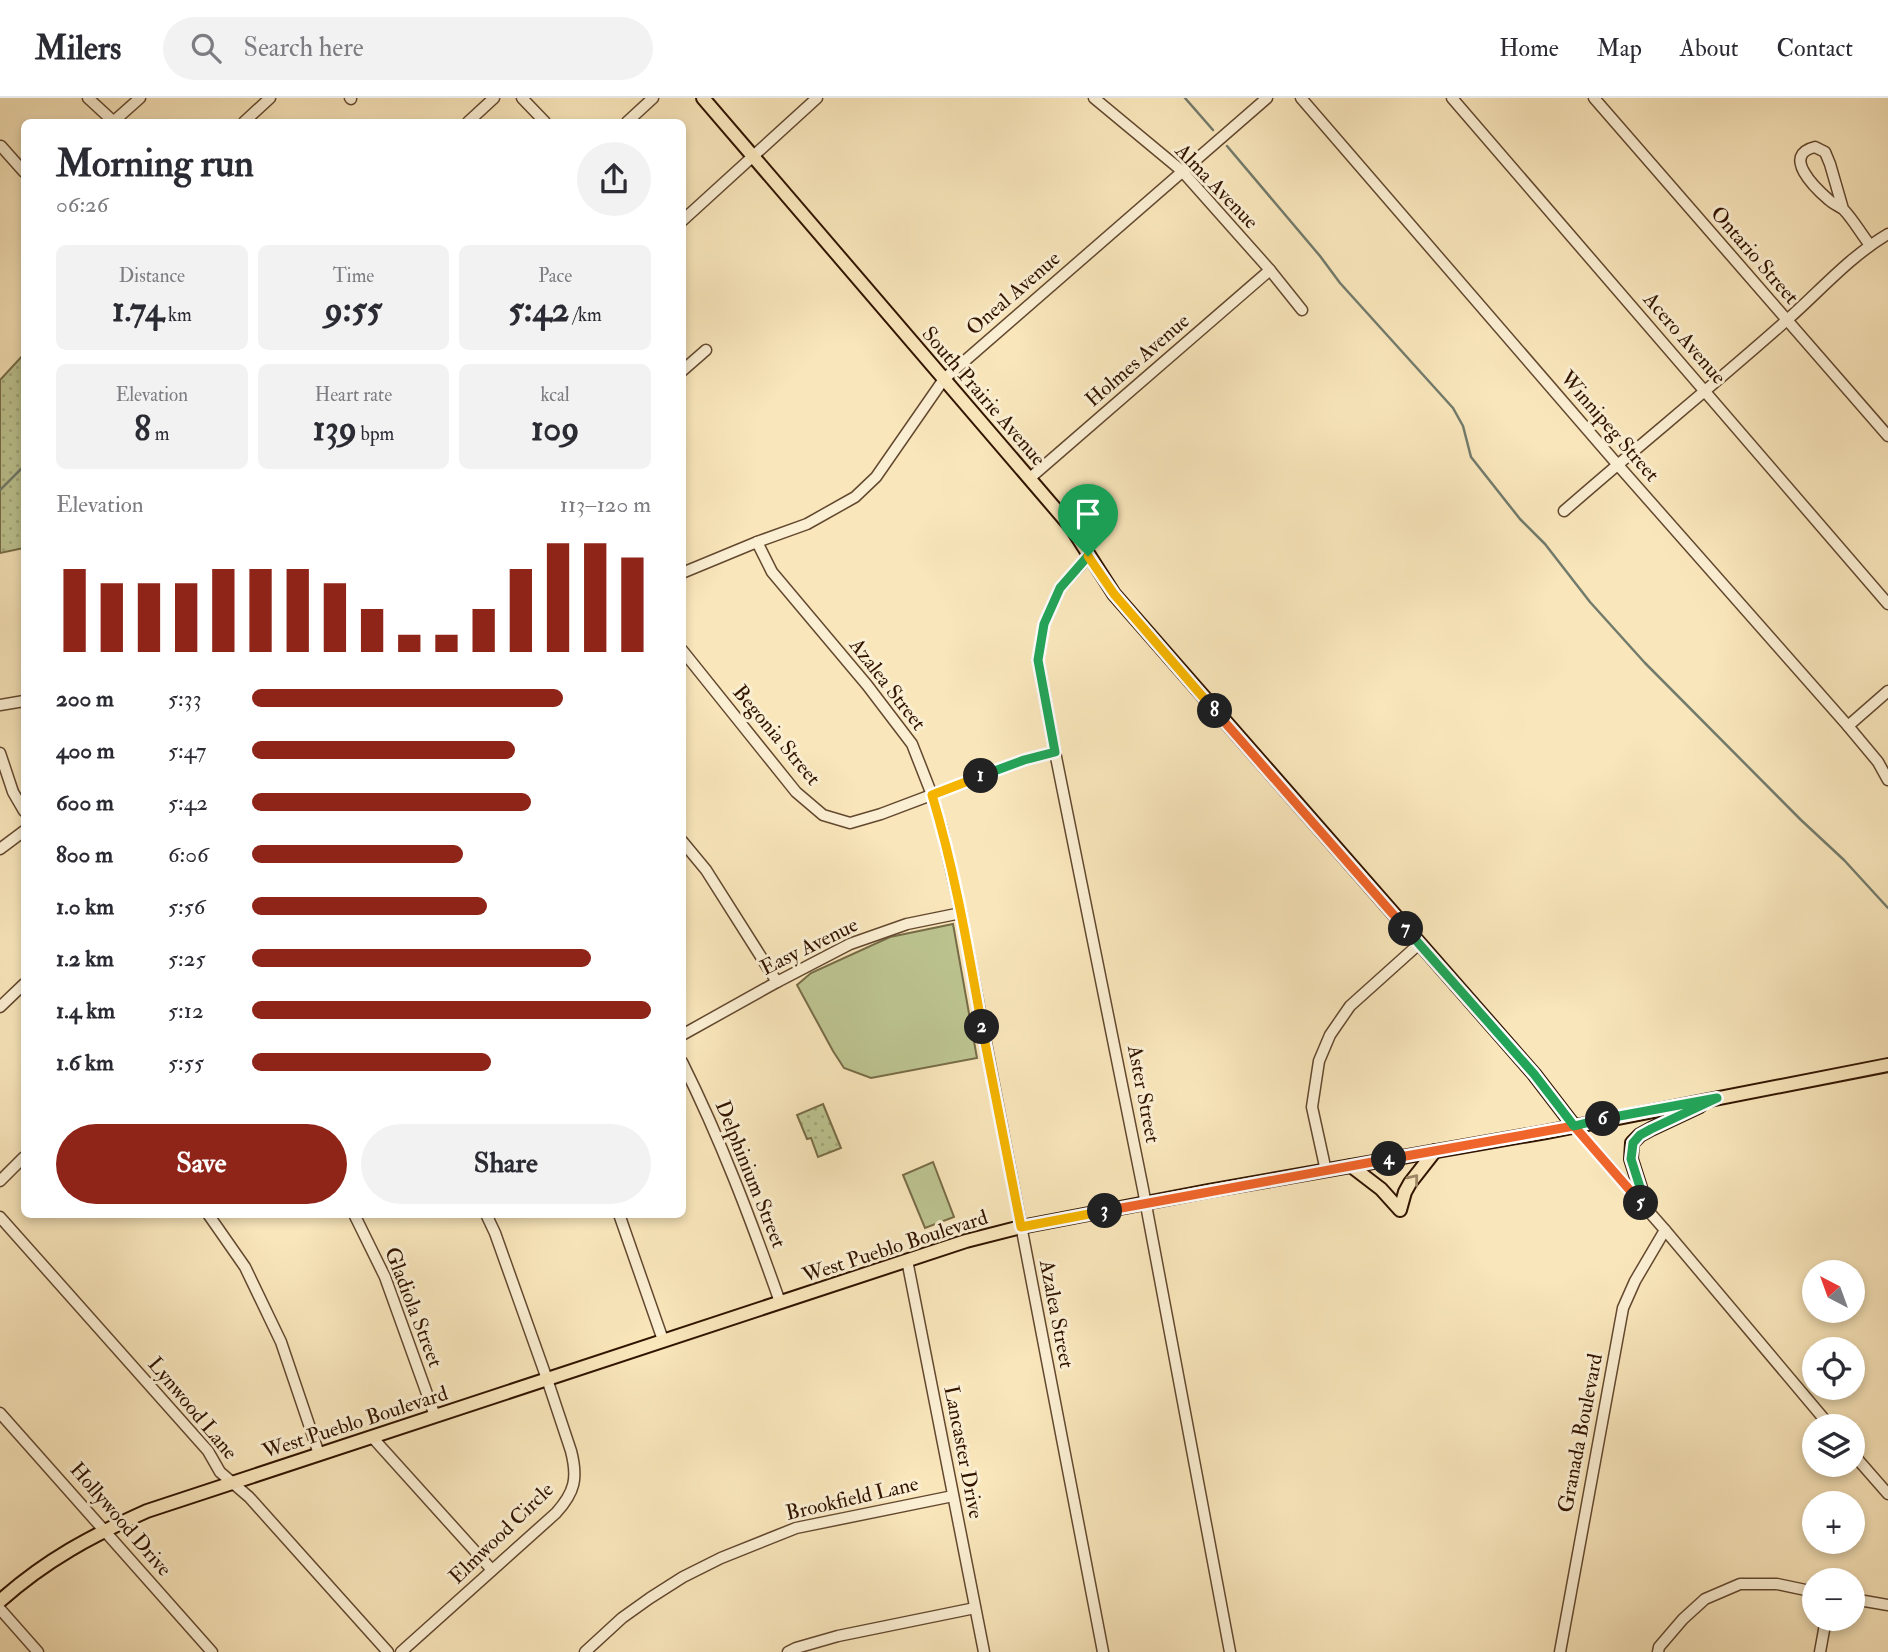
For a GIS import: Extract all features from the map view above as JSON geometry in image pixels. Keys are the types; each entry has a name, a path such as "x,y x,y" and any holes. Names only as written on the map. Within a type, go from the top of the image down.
{"main road":[{"name":"South Prairie Avenue","path":"703,98 1071,527 1114,594 1534,1074 1574,1126"},
{"name":"West Pueblo Boulevard","path":"0,1601 42,1566 105,1529 147,1511 965,1241 1021,1227 1145,1203 1574,1126 1888,1065"},
{"path":"1647,1209 1631,1159 1633,1143 1651,1129 1717,1098"},
{"path":"1351,1166 1386,1193 1399,1210 1410,1183 1436,1151"}],"street":[{"path":"88,98 110,119"},
{"path":"116,119 140,98"},
{"path":"247,119 270,98"},
{"path":"471,119 494,98"},
{"path":"631,119 653,98"},
{"path":"686,217 817,98"},
{"name":"Alma Avenue","path":"1094,98 1182,171 1302,310"},
{"name":"Oneal Avenue","path":"686,571 807,524 855,497 876,477 944,379 1267,98"},
{"name":"Winnipeg Street","path":"1301,98 1617,464 1848,726 1878,762 1888,780"},
{"name":"Acero Avenue","path":"1452,98 1888,604"},
{"name":"Ontario Street","path":"1594,98 1888,436"},
{"path":"528,100 543,119"},
{"path":"1,146 21,169"},
{"path":"1843,209 1829,201 1804,173 1800,157 1808,148 1815,147 1825,152 1843,209 1870,245"},
{"path":"1564,511 1787,320 1850,261 1888,234"},
{"name":"Holmes Avenue","path":"1030,478 1270,270"},
{"path":"686,367 706,349"},
{"name":"Azalea Street","path":"757,542 772,572 867,685 912,744 932,795 961,913 1103,1652"},
{"name":"Aster Street","path":"1088,556 1060,588 1044,624 1038,660 1230,1652"},
{"name":"Begonia Street","path":"686,655 796,792 823,815 850,823 1024,760 1055,752"},
{"path":"1848,726 1888,691"},
{"path":"0,705 21,702"},
{"path":"0,753 13,792 21,806"},
{"path":"0,849 21,833"},
{"path":"686,846 706,870 778,982"},
{"name":"Easy Avenue","path":"686,1033 850,944 907,923 961,913"},
{"path":"1326,1171 1312,1107 1319,1061 1330,1035 1350,1006 1419,944"},
{"path":"0,1007 21,987"},
{"name":"Delphinium Street","path":"686,1070 707,1111 746,1206 780,1302"},
{"name":"South Prairie Avenue","path":"1574,1126 1820,1414"},
{"path":"0,1181 21,1160"},
{"name":"Lynwood Lane","path":"0,1217 208,1451 220,1472 250,1497 388,1652"},
{"path":"211,1218 245,1267 281,1342 319,1454"},
{"name":"Gladiola Street","path":"356,1218 385,1277 435,1416"},
{"name":"Elmwood Circle","path":"401,1652 555,1513 565,1502 574,1484 575,1464 488,1218"},
{"path":"620,1218 663,1340"},
{"name":"Granada Boulevard","path":"1560,1652 1623,1308 1635,1281 1665,1230"},
{"name":"Lancaster Drive","path":"907,1260 984,1652"},
{"name":"Hollywood Drive","path":"0,1413 212,1652"},
{"path":"372,1437 492,1570"},
{"path":"1865,1468 1888,1494"},
{"name":"Brookfield Lane","path":"584,1652 622,1618 650,1598 721,1558 796,1528 953,1496"},
{"path":"1658,1652 1659,1647 1683,1619 1705,1599 1740,1584 1777,1584 1802,1589"},
{"path":"1865,1601 1888,1605"},
{"path":"788,1652 838,1636 975,1608"},
{"path":"0,1609 38,1652"},
{"path":"1820,1652 1824,1631"}],"green space":[{"path":"21,357 21,549 0,553 0,380"},
{"path":"953,924 977,1058 871,1078 844,1068 797,985 811,973 890,937"},
{"path":"823,1104 841,1148 818,1157 811,1138 807,1139 797,1115"},
{"path":"933,1162 954,1217 925,1228 903,1175"}],"waterway":[{"path":"1185,98 1213,130"},
{"path":"1227,146 1340,283 1453,408 1463,426 1471,457 1590,602 1645,663 1844,860 1888,908"},
{"path":"0,490 21,469"}],"route":[{"path":"1088,556 1060,588 1044,624 1038,660 1055,752 1024,760 932,795 961,913 1021,1227 1574,1126 1647,1209 1631,1159 1630,1150 1633,1143 1651,1129 1717,1098 1574,1126 1534,1074 1189,682 1114,594 1088,556"}]}
